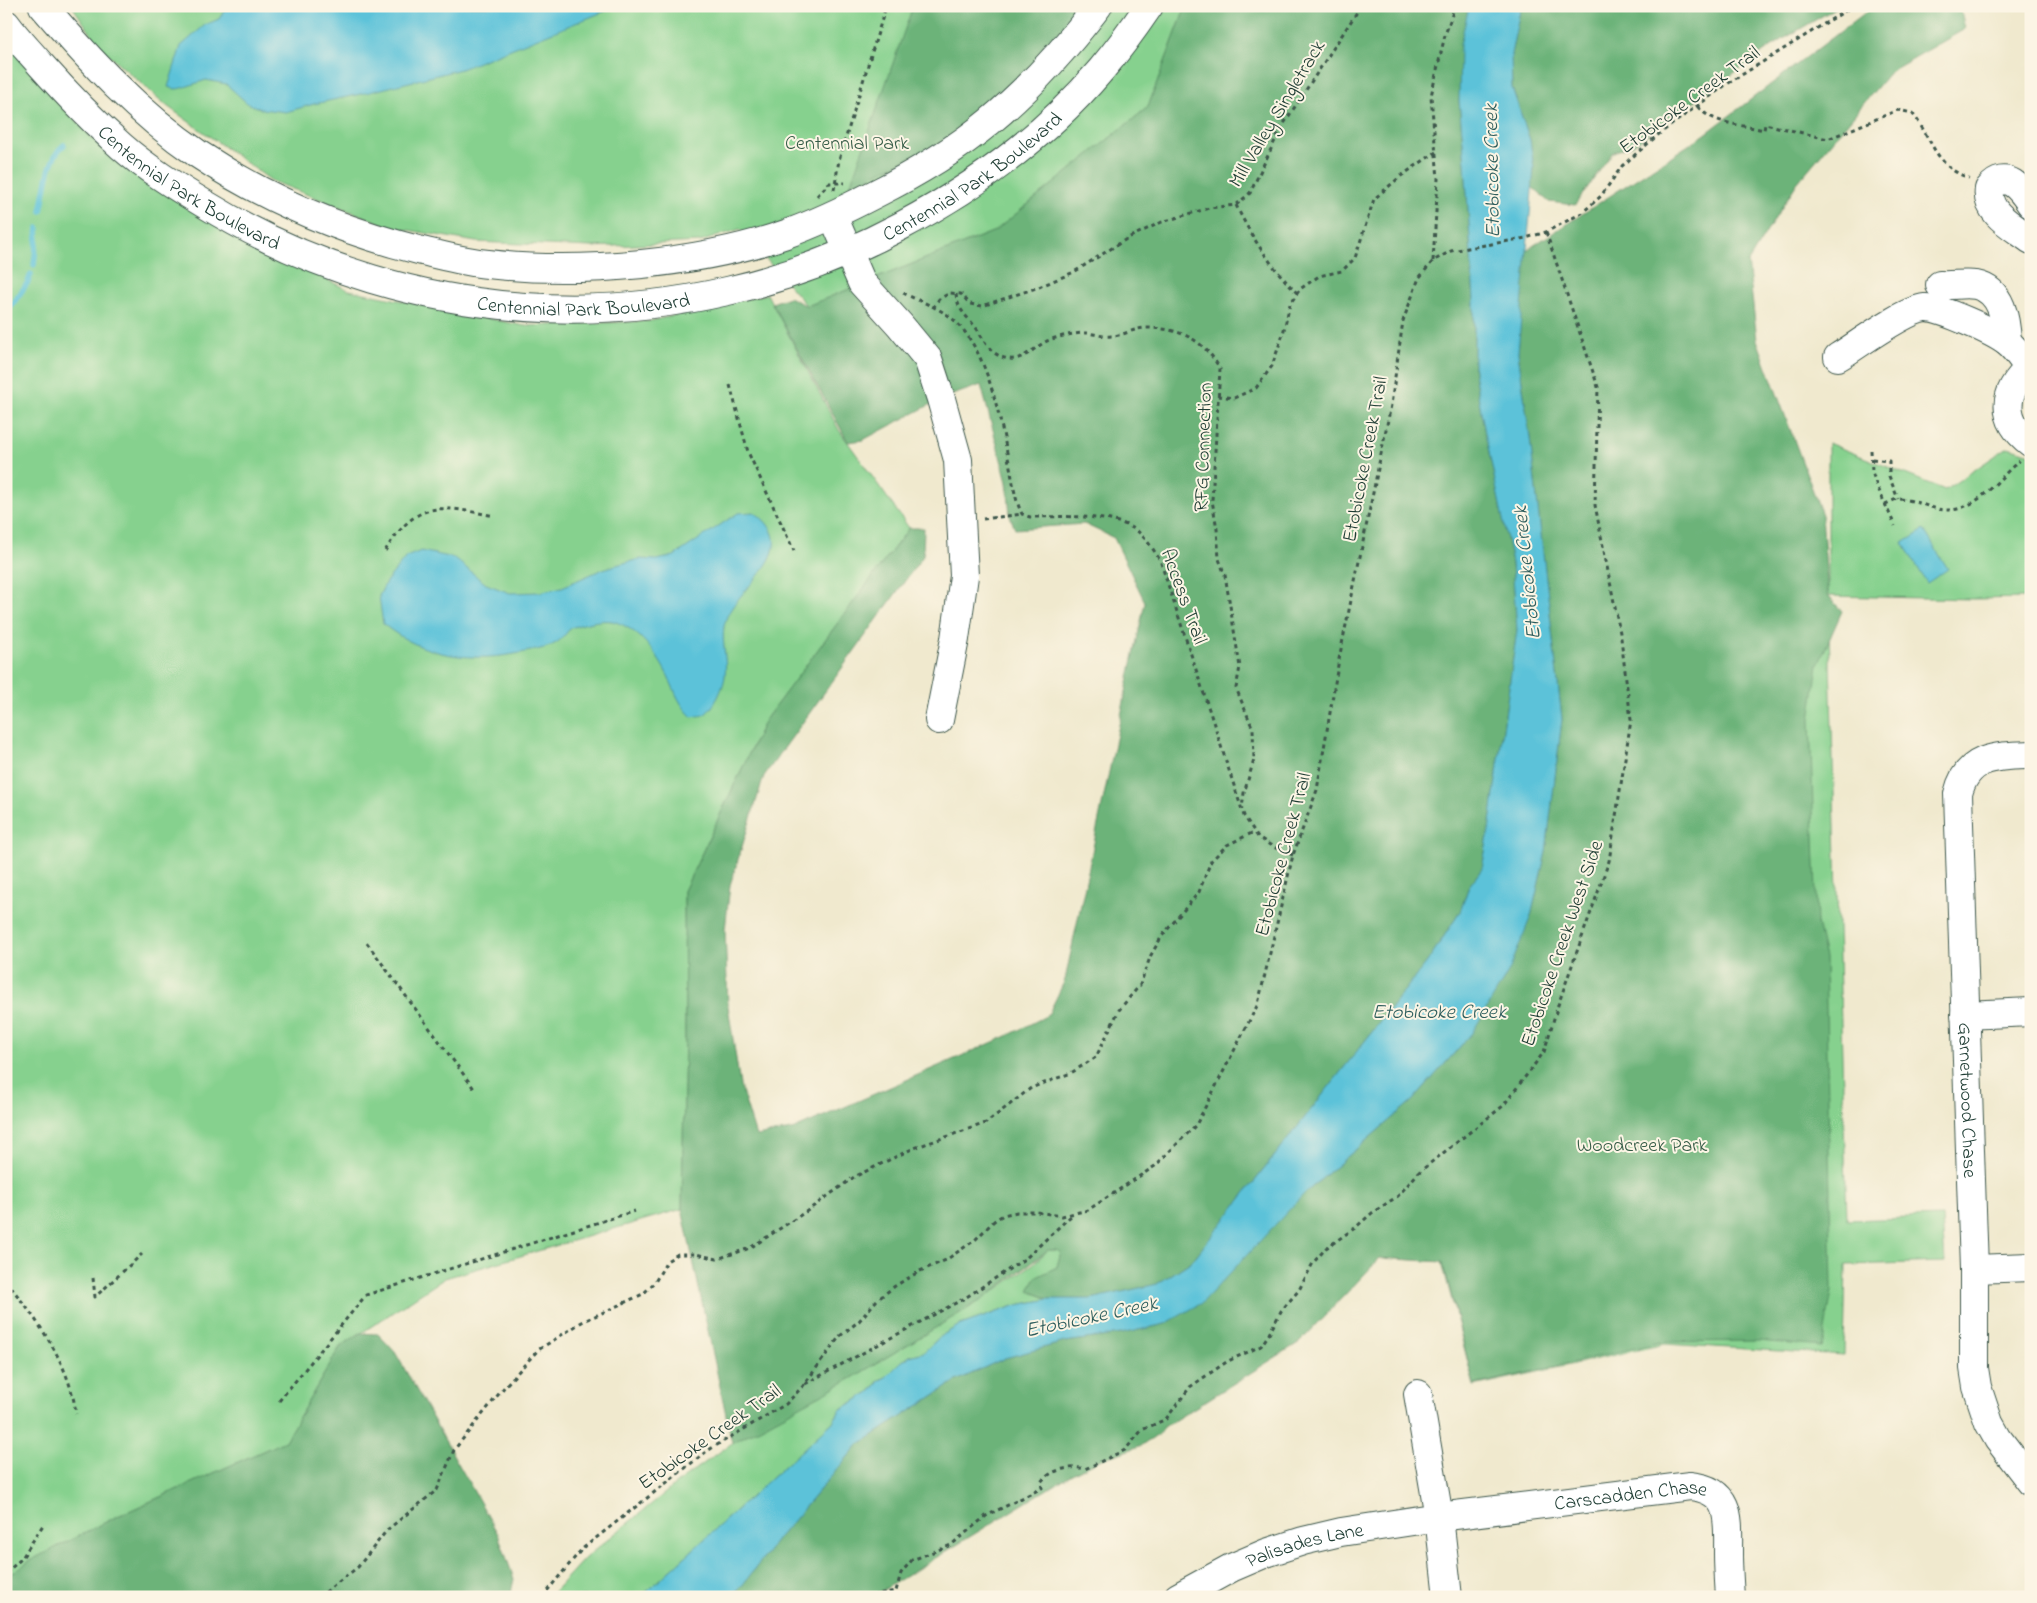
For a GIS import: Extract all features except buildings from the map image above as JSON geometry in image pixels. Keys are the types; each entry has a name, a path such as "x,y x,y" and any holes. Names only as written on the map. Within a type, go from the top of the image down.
{"street":[{"name":"Centennial Park Boulevard","path":"43,6 118,90 152,119 197,153 239,179 284,203 324,222 393,244 486,264 548,268 604,268 665,262 721,252 784,235 824,209 906,179 989,122 1070,44 1098,6"},
{"name":"Centennial Park Boulevard","path":"6,24 66,92 123,148 168,182 268,240 310,258 383,282 438,296 551,309 603,308 660,303 727,292 776,279 849,252 928,212 1010,157 1059,114 1099,73 1150,6"},
{"path":"2031,204 2021,190 2012,182 2001,180 1991,185 1988,193 1992,209 2031,240"},
{"path":"824,209 849,252 862,283 928,359 958,460 958,494 962,522 964,576 955,639 939,720"},
{"path":"1940,285 1977,285 1985,288 1993,295 2004,312 2007,342"},
{"path":"1838,357 1897,318 1926,308 1972,323 2007,342 2030,368 2010,390 2008,400 2012,420 2025,438 2027,450"},
{"name":"Garnetwood Chase","path":"2031,755 1988,759 1971,769 1960,783 1958,794 1974,1269 1974,1368 1977,1386 1989,1422 1998,1439 2031,1482"},
{"path":"1965,1015 2031,1012"},
{"path":"1974,1269 2031,1268"},
{"path":"1418,1394 1439,1517 1448,1597"},
{"name":"Carscadden Chase","path":"1439,1517 1659,1491 1682,1486 1700,1487 1715,1495 1725,1508 1728,1516 1730,1597"},
{"name":"Palisades Lane","path":"1178,1597 1231,1568 1266,1553 1303,1541 1341,1532 1439,1517"}],"path":[{"path":"824,209 834,183 839,160 886,6"},
{"name":"Mill Valley Singletrack","path":"956,294 960,294 970,304 982,306 1039,287 1074,272 1128,238 1162,222 1209,208 1236,205 1250,194 1281,128 1310,86 1340,35 1361,6"},
{"path":"1433,261 1438,179 1431,96 1445,35 1455,6"},
{"name":"Etobicoke Creek Trail","path":"542,1597 582,1549 707,1451 786,1404 803,1386 840,1336 858,1321 877,1300 920,1271 946,1260 975,1240 998,1218 1017,1212 1038,1212 1062,1216 1088,1210 1155,1166 1196,1126 1258,1004 1293,855 1317,790 1339,659 1391,405 1404,321 1419,278 1433,261 1451,251 1526,238 1546,232 1582,213 1601,196 1622,166 1641,149 1727,84 1853,6"},
{"path":"1698,107 1704,114 1713,118 1764,130 1765,124 1828,139 1898,110 1912,113 1923,126 1939,158 1947,167 1966,177 1991,185"},
{"path":"1218,396 1234,398 1256,388 1272,366 1284,334 1290,304 1297,293 1319,276 1342,271 1354,258 1374,199 1401,176 1436,152"},
{"path":"824,209 824,186 834,183"},
{"path":"1236,205 1247,228 1284,279 1297,293"},
{"name":"Etobicoke Creek West Side","path":"874,1597 877,1594 896,1591 901,1573 912,1560 952,1545 986,1516 1042,1488 1041,1482 1046,1476 1075,1466 1085,1469 1125,1450 1142,1430 1166,1419 1190,1387 1228,1361 1261,1346 1280,1312 1300,1290 1313,1263 1326,1248 1398,1196 1419,1172 1503,1106 1544,1052 1558,1005 1609,861 1631,720 1622,638 1595,505 1598,387 1546,232"},
{"path":"896,290 949,316 958,323 974,347 988,375 1002,429 1016,502 1022,514"},
{"path":"933,308 939,299 950,293 956,294"},
{"name":"RFG Connection","path":"956,294 957,304 977,329 984,344 994,352 1009,359 1017,358 1046,342 1066,335 1086,333 1110,336 1143,328 1170,330 1184,335 1200,342 1213,356 1220,369 1212,500 1213,515 1217,529 1219,559 1226,575 1240,667 1236,688 1253,728 1254,760 1244,793 1242,809"},
{"path":"730,386 748,452 794,551"},
{"path":"1871,450 1872,472 1895,526"},
{"path":"1885,504 1898,499 1944,511 1961,508 1980,498 2027,450"},
{"path":"1872,459 1889,461 1889,476 1898,499"},
{"path":"385,551 395,535 423,512 448,508 496,516"},
{"name":"Access Trail","path":"962,522 1022,514 1086,518 1116,522 1134,529 1147,540 1160,560 1244,816 1258,837 1273,847 1293,855"},
{"path":"319,1597 358,1567 387,1530 437,1490 454,1450 506,1385 538,1350 582,1322 643,1294 655,1282 667,1261 678,1254 696,1254 717,1259 750,1248 807,1211 854,1177 914,1148 986,1123 1031,1088 1071,1073 1096,1057 1119,1010 1140,985 1150,955 1162,936 1199,892 1211,861 1227,845 1254,832"},
{"path":"367,943 475,1090"},
{"path":"279,1401 366,1295 635,1211"},
{"path":"803,1386 965,1298 1026,1258 1075,1213"},
{"path":"93,1278 95,1297 142,1254"},
{"path":"6,1281 39,1324 55,1351 68,1378 74,1397 76,1414"},
{"path":"6,1573 22,1558 43,1525"}],"green space":[{"name":"Centennial Park","path":"72,6 1186,6 1148,107 995,231 807,306 740,229 700,242 591,247 476,242 391,227 272,181 167,106 101,48"},
{"path":"913,6 1077,6 1052,47 958,135 850,186"},
{"path":"1186,6 1469,6 1459,101 1474,301 1474,373 1512,563 1517,630 1482,869 1469,886 1460,912 1427,962 1192,1261 1157,1284 1091,1299 1049,1299 1029,1291 1035,1278 1057,1267 1061,1252 1048,1250 980,1301 852,1378 732,1443 682,1209 685,1032 684,891 765,720 909,528 924,528 923,556 764,776 730,885 725,930 728,1006 740,1085 756,1136 792,1130 1007,1036 1048,1015 1065,980 1145,602 1114,538 1084,524 1015,529 1010,516 1007,482 981,385 941,399 863,440 848,442 772,303 789,297 807,306 995,231 1148,107"},
{"path":"1521,6 1839,6 1775,44 1633,145 1613,152 1575,205 1549,202 1532,187 1534,168 1530,140 1512,88 1511,54"},
{"path":"1874,6 1960,6 1965,29 1891,71 1797,183 1748,262 1757,340 1822,515 1828,596 1842,611 1818,665 1810,720 1817,923 1825,958 1832,1291 1822,1347 1760,1341 1662,1342 1474,1385 1443,1262 1380,1258 1300,1342 1164,1427 1152,1439 1134,1448 1097,1461 1072,1474 872,1597 733,1597 780,1536 858,1445 956,1381 1005,1358 1065,1342 1121,1334 1165,1324 1304,1194 1412,1101 1472,1033 1531,916 1546,852 1562,719 1530,438 1518,353 1525,251 1704,135"},
{"path":"6,31 44,84 93,139 161,191 251,245 349,290 525,326 650,321 767,294 839,430 909,528 765,720 684,891 685,1032 682,1209 445,1278 340,1347 285,1441 118,1516 30,1561 6,1578"},
{"path":"1828,443 1945,490 2008,447 2031,454 2031,598 1973,599 1828,596"},
{"name":"Woodcreek Park","path":"1828,596 1847,1220 1942,1217 1945,1262 1846,1265 1844,1355 1665,1344 1474,1386 1442,1262 1418,1257"},
{"path":"1048,1250 1061,1252 1057,1267 1036,1278 1029,1291 1049,1299 1017,1305 958,1326 941,1336 924,1352 910,1356 901,1362 886,1377 879,1380 870,1392 840,1410 833,1422 641,1597 549,1597 585,1558 681,1480 732,1443 797,1406 852,1378 980,1301 1033,1264"},
{"path":"360,1333 378,1334 395,1352 498,1534 514,1579 510,1597 6,1597 6,1578 29,1561 118,1516 285,1441 340,1347"}],"water":[{"path":"234,6 618,6 461,69 286,112 261,109 247,103 226,84 206,80 182,88 168,87 181,46 205,25 219,19 224,11"},
{"name":"Etobicoke Creek","path":"1469,6 1521,6 1511,54 1512,88 1530,140 1534,168 1518,353 1530,438 1562,719 1546,852 1531,916 1509,971 1472,1033 1412,1101 1304,1194 1202,1303 1165,1324 1121,1334 1065,1342 1005,1358 956,1381 858,1445 780,1536 741,1587 729,1597 641,1597 833,1422 840,1410 870,1392 880,1380 886,1377 901,1362 910,1356 924,1352 941,1336 958,1326 1017,1305 1049,1299 1091,1299 1157,1284 1192,1261 1427,962 1460,912 1469,886 1482,869 1517,630 1512,563 1474,373 1474,301 1459,101 1460,45"},
{"path":"754,512 769,526 774,540 772,553 765,567 733,606 726,619 723,633 726,669 724,680 715,703 703,715 692,717 681,703 653,651 630,629 612,621 596,621 570,628 556,643 545,648 487,657 451,655 433,651 399,635 383,624 379,596 386,582 406,557 421,551 454,558 486,584 510,593 540,592 562,587 603,569 620,564 640,559 657,560 674,556 738,513"},
{"path":"1924,530 1948,569 1927,583 1903,543"}],"waterway":[{"path":"41,211 51,166 58,151 64,145"},
{"path":"34,265 38,228"},
{"path":"6,314 28,282 31,274"}]}
